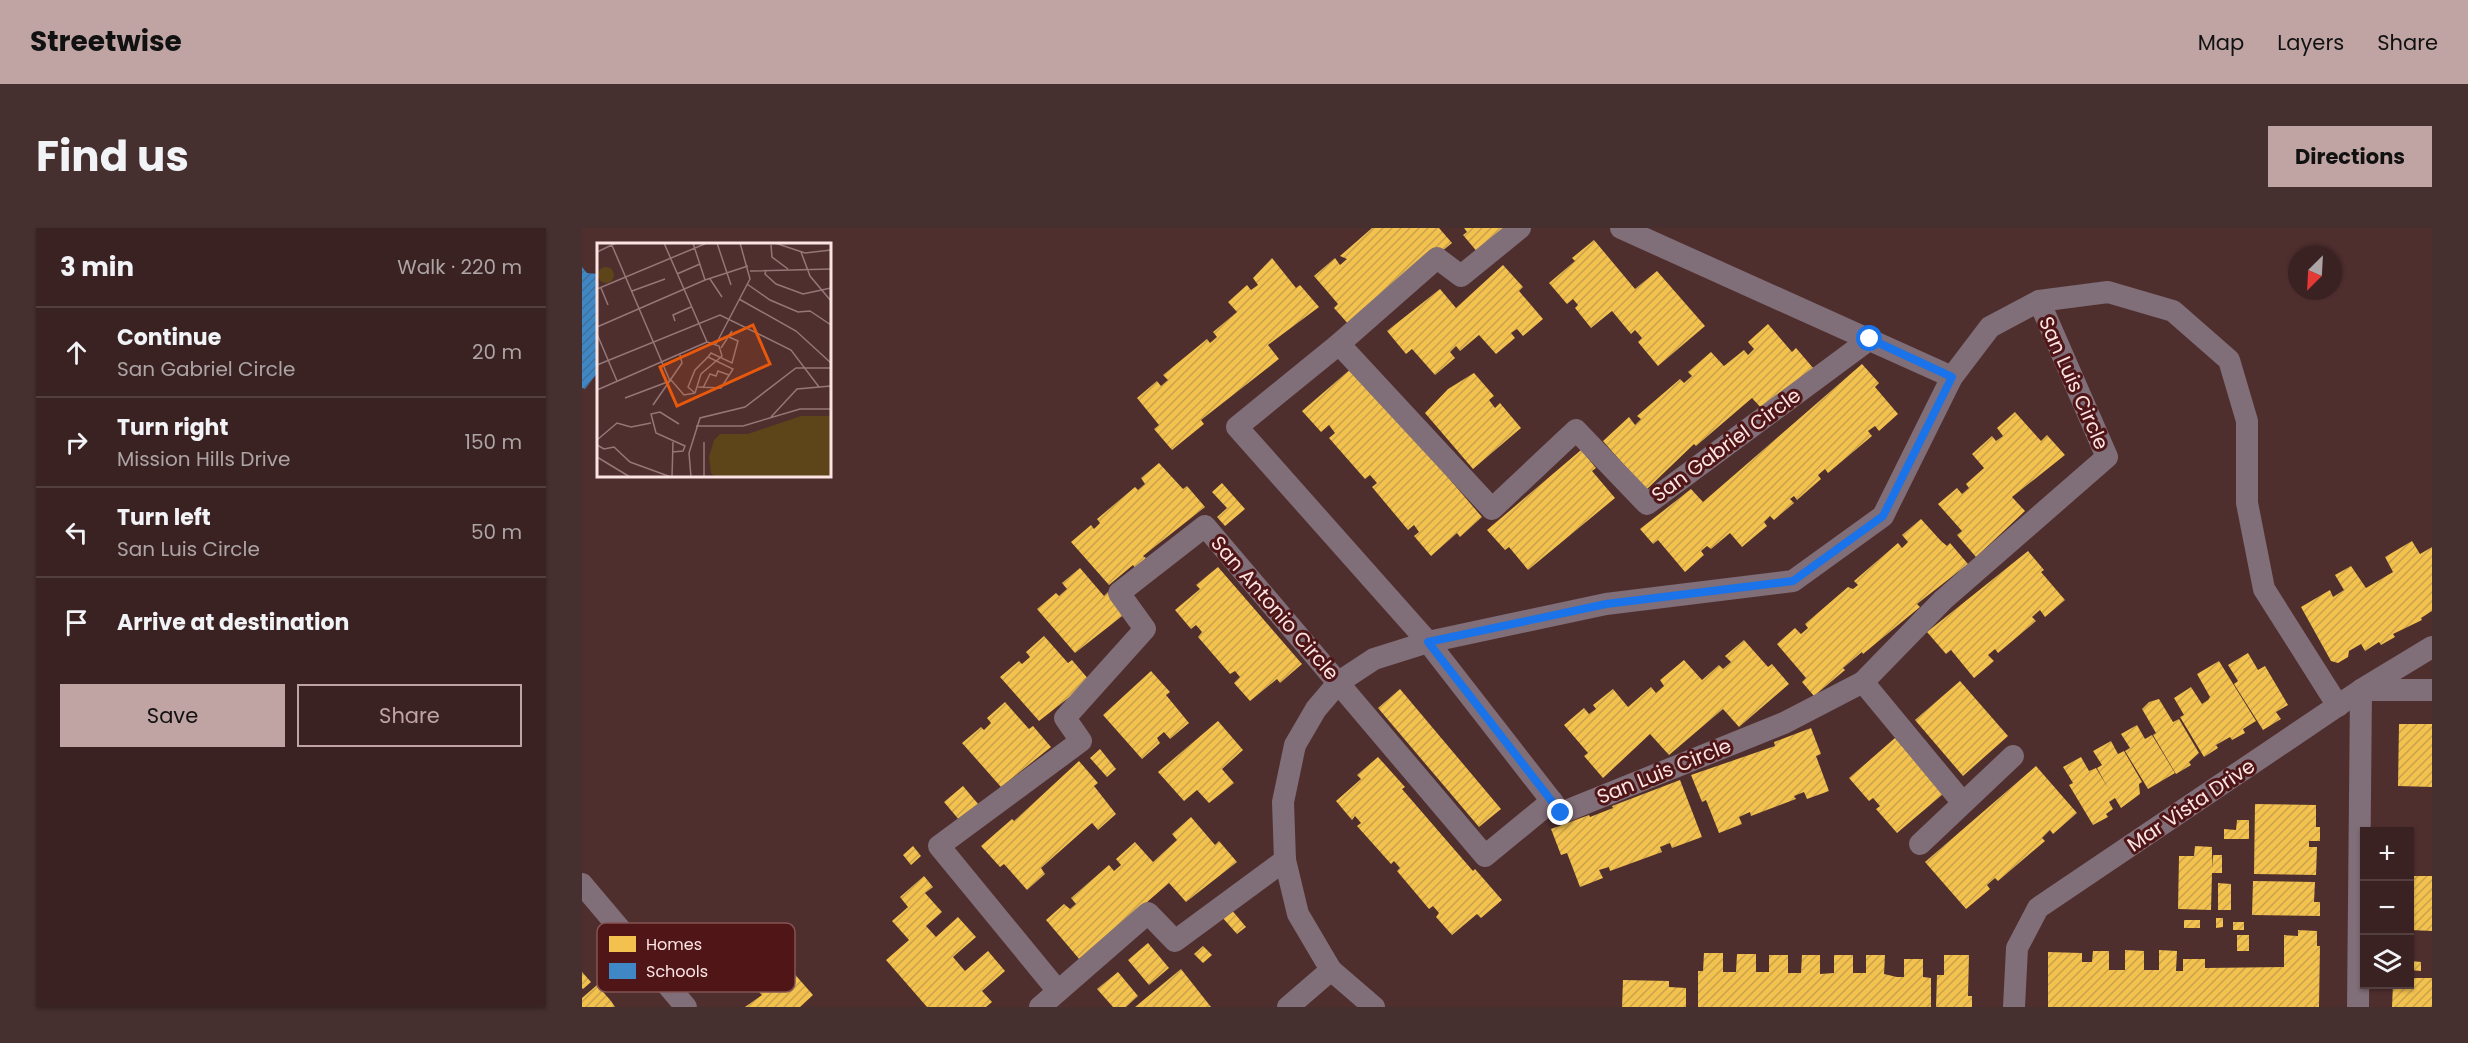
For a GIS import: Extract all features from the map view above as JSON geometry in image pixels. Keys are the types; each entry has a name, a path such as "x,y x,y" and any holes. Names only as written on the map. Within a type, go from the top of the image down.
{"street":[{"path":"1520,228 1461,276 1437,258 1339,344 1237,427 1428,642 1552,801"},
{"path":"1621,228 1952,377"},
{"path":"1374,1007 1331,970 1298,914 1285,860 1283,802 1295,745 1316,709 1339,682 1374,659 1428,642 1606,604 1793,581 1883,516 1952,377 1990,327 2038,301 2108,292 2173,311 2229,360 2247,421 2247,503 2264,590 2338,706"},
{"name":"San Luis Circle","path":"1552,801 1561,813 1784,723 1863,682 1943,600 2107,457 2038,301"},
{"name":"San Gabriel Circle","path":"1339,344 1492,509 1576,430 1647,504 1870,339"},
{"name":"San Antonio Circle","path":"1058,991 939,846 1081,741 1065,718 1145,629 1119,593 1205,526 1485,856 1552,801"},
{"name":"Mar Vista Drive","path":"2014,1007 2017,948 2038,908 2361,690 2432,647"},
{"path":"1863,682 1963,803"},
{"path":"2358,1007 2361,690 2432,690"},
{"path":"1920,844 2013,756"},
{"path":"1040,1007 1148,913 1175,940 1285,860"},
{"path":"582,884 615,923"},
{"path":"1288,1007 1331,970"},
{"path":"673,992 686,1007"}],"building: Homes":[{"path":"1372,228 1439,228 1452,243 1350,326 1334,308 1338,304 1314,276 1335,258 1340,265 1347,259 1340,256"},
{"path":"1464,228 1510,228 1479,254 1463,235 1467,232"},
{"path":"1594,240 1635,289 1657,271 1705,326 1658,366 1638,342 1642,338 1635,330 1631,334 1612,311 1591,328 1575,308 1578,305 1573,299 1567,304 1549,283 1575,261 1572,258"},
{"path":"1272,258 1296,288 1300,285 1319,307 1268,345 1279,359 1201,420 1204,424 1172,450 1154,429 1159,425 1137,398 1157,381 1161,386 1168,380 1163,375 1207,339 1210,343 1217,337 1213,332 1237,312 1228,302 1247,285 1251,290 1258,285 1253,278"},
{"path":"1503,265 1523,287 1519,291 1543,319 1523,336 1517,329 1511,333 1515,338 1496,354 1479,335 1460,351 1456,346 1450,352 1455,358 1435,375 1412,349 1406,354 1387,331 1440,289 1456,308"},
{"path":"1768,324 1792,352 1796,348 1814,369 1763,410 1752,398 1696,446 1694,444 1646,490 1603,441 1629,417 1635,425 1641,419 1637,416 1680,379 1684,383 1692,376 1688,372 1711,352 1724,366 1744,350 1748,355 1754,349 1748,342"},
{"path":"1862,364 1879,383 1875,387 1898,414 1879,431 1875,426 1868,431 1872,436 1828,473 1825,469 1818,475 1821,479 1797,500 1794,496 1790,499 1794,503 1774,520 1770,516 1764,522 1767,526 1742,547 1730,533 1711,549 1707,546 1701,551 1704,555 1685,572 1658,540 1653,544 1640,529 1691,489 1703,502"},
{"path":"1353,367 1482,517 1460,537 1457,533 1431,556 1414,536 1419,532 1414,525 1408,530 1372,487 1377,483 1370,475 1365,479 1329,438 1335,433 1329,425 1321,432 1302,411"},
{"path":"1474,373 1494,396 1489,400 1495,408 1500,403 1521,428 1473,469 1425,413 1448,389"},
{"path":"2015,412 2041,441 2047,435 2065,455 2012,497 2025,511 1976,557 1957,535 1962,531 1938,504 1957,488 1962,494 1969,488 1966,484 1984,468 1972,454 1992,436 1996,441 2003,436 1997,428"},
{"path":"1581,450 1596,468 1592,471 1615,498 1528,570 1509,547 1505,550 1487,530"},
{"path":"1159,463 1183,489 1187,486 1205,507 1143,556 1146,558 1135,568 1133,565 1109,585 1071,542 1091,525 1094,529 1100,523 1097,519 1135,487 1138,490 1145,484 1141,478"},
{"path":"1222,483 1245,509 1225,526 1217,517 1227,508 1212,492"},
{"path":"1921,519 1947,546 1950,543 1968,564 1917,604 1920,607 1863,654 1862,652 1814,696 1802,682 1806,678 1777,644 1795,628 1801,634 1808,628 1805,624 1848,587 1853,589 1858,585 1854,581 1898,543 1902,548 1908,542 1902,535"},
{"path":"2412,541 2420,554 2432,547 2432,611 2421,618 2422,620 2393,634 2395,637 2381,645 2379,642 2365,651 2361,644 2349,651 2348,657 2338,663 2331,661 2301,607 2330,590 2333,597 2344,590 2335,575 2351,566 2366,588 2393,572 2385,557"},
{"path":"2028,551 2044,570 2041,572 2065,600 2045,617 2040,610 2032,617 2036,621 1998,653 1995,649 1988,655 1994,661 1974,678 1951,650 1946,654 1927,632"},
{"path":"1218,567 1302,664 1280,683 1277,679 1250,701 1234,683 1240,677 1235,671 1230,674 1198,637 1202,632 1196,625 1191,629 1175,610 1200,589 1196,585"},
{"path":"1080,568 1104,596 1108,592 1126,613 1075,653 1037,609 1056,593 1059,596 1067,589 1062,583"},
{"path":"1044,636 1068,663 1072,660 1090,681 1039,721 1000,677 1019,661 1022,664 1030,657 1026,652"},
{"path":"1744,640 1768,667 1772,664 1789,684 1739,727 1723,709 1669,755 1650,734 1603,778 1584,756 1588,753 1564,725 1584,708 1589,714 1596,709 1593,705 1613,689 1628,707 1651,687 1656,693 1664,686 1660,680 1684,660 1702,680 1719,665 1723,669 1731,662 1725,656"},
{"path":"2248,653 2258,670 2265,666 2288,705 2276,712 2281,719 2263,730 2234,684 2238,681 2228,665"},
{"path":"2219,661 2256,721 2243,729 2245,733 2232,740 2230,737 2216,745 2218,748 2204,757 2180,717 2184,715 2174,698 2191,687 2202,704 2208,700 2210,697 2197,674"},
{"path":"1151,671 1170,692 1166,695 1189,723 1170,739 1164,732 1157,738 1160,743 1142,759 1103,715"},
{"path":"1960,681 2008,736 1963,776 1915,720"},
{"path":"1400,689 1501,809 1479,827 1378,708"},
{"path":"2159,699 2173,722 2179,719 2199,753 2189,762 2191,765 2176,774 2153,735 2156,733 2142,709 2149,702"},
{"path":"1005,702 1029,729 1033,726 1051,747 1001,787 962,743 981,727 984,730 991,723 987,718"},
{"path":"1218,721 1243,750 1222,769 1234,783 1209,803 1197,790 1184,801 1158,772"},
{"path":"2399,724 2432,724 2432,787 2398,786"},
{"path":"2137,725 2145,739 2152,735 2175,773 2148,789 2125,751 2130,748 2121,734"},
{"path":"1811,728 1821,754 1816,756 1829,791 1807,799 1804,792 1794,796 1796,799 1751,816 1750,812 1739,817 1742,824 1719,833 1706,800 1702,802 1691,775 1775,746 1774,742"},
{"path":"1895,738 1943,794 1897,833 1876,809 1880,806 1873,798 1869,801 1849,778"},
{"path":"2111,741 2118,754 2124,751 2142,782 2139,784 2140,794 2121,808 2115,798 2109,802 2113,809 2106,814 2108,817 2093,825 2069,785 2073,783 2063,767 2081,757 2089,771 2096,768 2108,788 2097,768 2102,765 2093,751"},
{"path":"1100,749 1116,769 1107,777 1090,758"},
{"path":"1378,757 1405,787 1402,789 1473,871 1475,869 1502,900 1481,918 1477,914 1452,935 1436,917 1439,913 1433,906 1429,909 1397,871 1400,868 1394,861 1391,864 1357,826 1361,823 1355,816 1352,820 1336,801 1361,779 1357,775"},
{"path":"1079,761 1098,783 1094,786 1116,814 1098,830 1092,823 1041,868 1045,874 1027,890 1004,864 1000,867 981,846 1012,819 1014,821"},
{"path":"2036,766 2077,813 2053,834 2050,830 2042,838 2045,841 1998,881 1995,878 1987,885 1990,889 1966,909 1925,862"},
{"path":"1680,780 1702,837 1672,848 1670,843 1660,847 1662,852 1610,871 1609,867 1599,870 1603,878 1580,887 1567,853 1561,855 1551,829 1589,815 1590,817 1613,808 1612,806"},
{"path":"963,786 979,805 960,821 944,802"},
{"path":"2255,804 2316,805 2316,827 2320,827 2320,841 2309,841 2309,847 2317,847 2316,875 2254,874"},
{"path":"1191,817 1215,845 1219,841 1237,862 1186,902 1169,883 1080,960 1046,920 1064,904 1070,909 1076,904 1071,898 1109,865 1114,871 1121,865 1116,859 1135,842 1153,862 1177,840 1172,834"},
{"path":"2237,820 2249,820 2249,839 2224,839 2224,829 2236,830"},
{"path":"913,846 921,856 911,865 903,855"},
{"path":"2195,846 2212,847 2212,868 2213,855 2222,855 2222,873 2212,873 2211,910 2178,909 2179,856 2194,856"},
{"path":"924,876 933,887 925,893 942,912 926,926 936,937 958,917 976,937 953,957 965,971 988,951 1005,971 982,991 992,1002 986,1007 927,1007 886,960 909,940 892,921 908,907 900,897"},
{"path":"2414,876 2432,876 2432,931 2414,930"},
{"path":"2253,881 2315,882 2314,902 2320,902 2320,916 2252,915"},
{"path":"2218,883 2231,884 2231,910 2218,910"},
{"path":"1230,908 1246,927 1237,934 1221,916"},
{"path":"2216,918 2223,918 2223,927 2216,928"},
{"path":"2184,920 2200,920 2200,928 2184,928"},
{"path":"2233,922 2244,922 2244,930 2233,930"},
{"path":"2298,930 2317,931 2317,946 2320,946 2319,1007 2048,1007 2048,952 2082,953 2082,962 2092,962 2093,951 2109,951 2109,970 2125,970 2125,950 2144,951 2144,970 2159,970 2159,950 2177,951 2176,971 2183,971 2183,959 2205,959 2205,968 2284,967 2284,935 2298,936"},
{"path":"2237,935 2249,935 2249,951 2237,951"},
{"path":"1148,943 1169,968 1149,985 1128,960"},
{"path":"1203,946 1212,955 1203,963 1194,954"},
{"path":"1704,953 1723,953 1723,972 1736,972 1737,954 1756,954 1756,972 1769,972 1769,955 1788,955 1788,973 1801,973 1802,955 1820,955 1820,974 1834,973 1834,955 1853,955 1853,973 1866,973 1866,955 1885,955 1884,974 1897,977 1904,977 1904,959 1923,959 1923,977 1931,978 1931,1007 1698,1007 1698,971 1703,971"},
{"path":"1944,955 1969,955 1968,996 1972,996 1972,1007 1936,1007 1937,975 1944,975"},
{"path":"2414,961 2421,962 2421,971 2414,970"},
{"path":"1181,969 1211,1007 1135,1007"},
{"path":"582,972 591,982 583,989 582,988"},
{"path":"1118,972 1138,996 1126,1007 1113,1007 1097,989"},
{"path":"795,975 813,995 800,1007 745,1007 762,995 759,992 795,992"},
{"path":"2414,978 2432,978 2432,1007 2392,1007 2393,989 2414,989"},
{"path":"1623,980 1669,981 1669,987 1686,988 1686,1007 1622,1007"},
{"path":"597,985 597,992 603,992 615,1007 582,1007 582,998"}],"building: Schools":[{"path":"582,267 587,273 597,274 597,373 585,389 582,388"}],"route":[{"path":"1561,813 1428,642 1606,604 1793,581 1883,516 1952,377 1870,339"}]}
